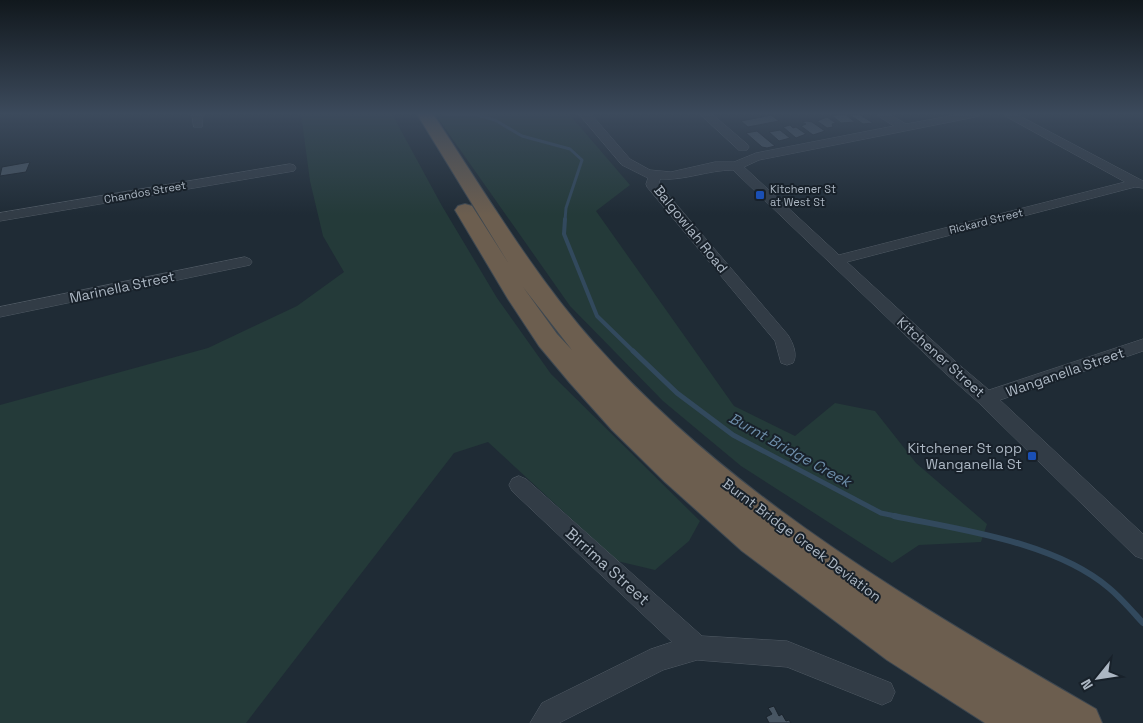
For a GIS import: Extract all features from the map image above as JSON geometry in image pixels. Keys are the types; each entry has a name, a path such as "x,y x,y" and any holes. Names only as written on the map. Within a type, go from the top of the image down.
{"highway":[{"name":"Burnt Bridge Creek Deviation","path":"428,148 516,294 548,340 622,422 676,473 762,546 900,647 1022,723"},
{"name":"Burnt Bridge Creek Deviation","path":"446,148 526,273 550,307 603,370 648,415 731,489 839,570 903,614 1000,676 1082,723"}],"street":[{"name":"Balgowlah Road","path":"614,148 635,169 655,176 652,184 782,340 787,351 787,359"},
{"path":"655,176 671,176 715,166 736,166 756,158 807,148"},
{"path":"1074,148 1138,180"},
{"name":"Kitchener Street","path":"736,166 986,398 1143,549"},
{"name":"Chandos Street","path":"0,217 290,168"},
{"name":"Rickard Street","path":"836,260 1138,180"},
{"name":"Marinella Street","path":"0,312 245,262"},
{"name":"Wanganella Street","path":"986,398 1143,345"},
{"name":"Birrima Street","path":"519,485 697,648"},
{"path":"543,723 551,712 660,658 697,648 787,654 882,692"}],"green space":[{"path":"306,148 410,148 442,206 497,298 551,374 700,521 689,541 655,570 617,561 488,442 454,453 246,723 0,723 0,405 208,348 297,306 344,272 323,236 310,181"},
{"path":"459,148 598,148 630,185 596,211 734,406 795,436 835,403 875,411 916,463 987,524 981,542 919,545 892,563 741,466 663,401 570,306"}],"building":[{"path":"30,162 26,172 0,176 2,167"},
{"path":"774,706 779,716 782,714 786,721 789,720 791,723 769,723 766,717 772,714 768,708"}],"waterway":[{"name":"Burnt Bridge Creek","path":"565,148 570,149 582,160 566,208 565,220"},
{"name":"Burnt Bridge Creek","path":"565,219 564,234 597,316 634,352"},
{"name":"Burnt Bridge Creek","path":"633,351 677,393 733,435 881,513 900,517"},
{"name":"Burnt Bridge Creek","path":"894,516 1006,540 1062,559 1087,572 1109,588 1143,623"}],"place":[{"name":"Kitchener St at West St","path":"760,195"},
{"name":"Kitchener St opp Wanganella St","path":"1032,456"}]}
